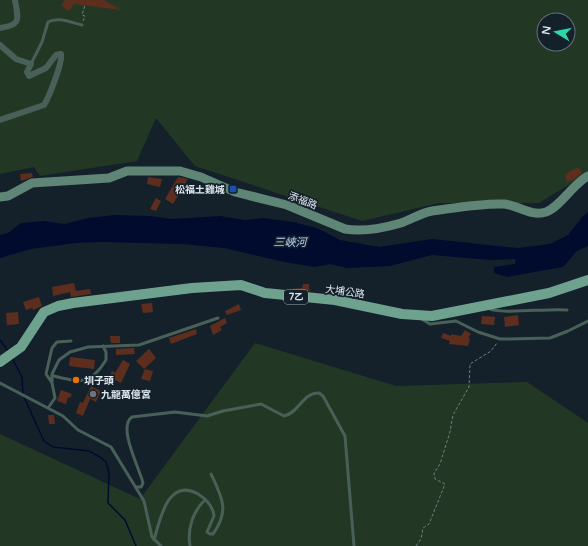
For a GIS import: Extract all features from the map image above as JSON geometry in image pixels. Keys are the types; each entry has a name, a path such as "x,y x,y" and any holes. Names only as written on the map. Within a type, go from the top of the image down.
{"main road":[{"name":"大埔公路","path":"0,362 21,347 44,312 58,306 228,285 241,285 265,293 354,303 417,316 432,316 549,293 588,280"}],"street":[{"path":"0,28 13,26 16,24 17,14 15,0"},
{"path":"0,45 16,59 31,64 27,72 29,76 46,68 56,55 61,54 59,70 47,101 41,107 18,112 0,120"},
{"name":"添福路","path":"1,196 32,183 109,178 127,172 180,171 201,176 235,192 276,202 346,229 355,230 400,223 428,211 484,205 504,204 536,214 545,212 552,208 587,174"}],"lane":[{"path":"31,64 42,42 48,22 51,20 62,20 82,26"},
{"path":"485,306 499,312 567,310"},
{"path":"417,316 430,324 456,321 478,332 500,339 550,338 568,332 588,321"},
{"path":"48,408 55,398 52,383 53,370 63,356 78,349 103,346 139,345 218,318"},
{"path":"52,383 46,374 52,348 57,342 71,341"},
{"path":"54,376 78,382 86,380 106,360 106,352 103,346"},
{"path":"0,383 69,420 78,430 111,448 137,487 146,507 149,526 154,540 161,546"},
{"path":"137,487 141,488 144,483 135,461 127,430 128,422 132,417 175,412 207,416 223,411 261,404 284,416 295,410 310,394 318,393 323,396 342,429 344,436 354,546"},
{"path":"154,540 166,505 178,491 184,489 192,490 205,500 213,510 213,520 207,532 210,534 218,527 223,511 221,495 211,474"},
{"path":"190,546 191,524 199,506 205,500"}],"path":[{"path":"82,26 85,16 82,16 85,5"},
{"path":"416,546 422,539 423,528 429,524 446,484 435,479 434,473 440,464 450,432 453,415 468,387 470,364 491,351 500,339"}],"green space":[{"path":"0,0 588,0 588,173 539,203 439,203 362,221 195,166 156,118 137,161 40,176 34,167 0,174"},
{"path":"255,343 396,386 527,382 588,423 588,546 0,546 0,434 140,499"}],"water":[{"name":"三峽河","path":"588,212 588,246 577,251 563,267 507,277 494,273 494,267 515,264 516,259 490,260 432,255 390,266 347,268 330,264 315,267 284,262 224,248 182,244 102,242 76,243 31,249 0,258 0,235 8,233 21,223 44,221 64,224 88,218 115,215 150,216 172,219 220,216 245,220 263,218 293,222 317,228 340,240 379,247 432,239 518,248 550,244 568,235"}],"building":[{"path":"65,0 104,0 121,10 74,4 69,11 61,5"},
{"path":"578,167 582,173 572,181 567,182 565,174"},
{"path":"32,173 33,177 21,181 20,174"},
{"path":"148,177 162,179 160,187 147,184"},
{"path":"178,177 188,179 173,204 165,199"},
{"path":"156,198 161,201 156,211 150,209"},
{"path":"74,283 76,291 90,289 91,294 71,297 70,292 53,296 52,287"},
{"path":"303,284 309,284 309,289 311,291 290,289 302,288"},
{"path":"39,297 42,306 33,310 32,308 26,310 23,302"},
{"path":"152,303 153,312 143,313 141,304"},
{"path":"239,304 241,310 227,315 225,311"},
{"path":"18,312 19,324 7,325 6,313"},
{"path":"518,315 519,325 505,327 504,317"},
{"path":"482,316 495,317 494,325 481,324"},
{"path":"225,318 227,323 220,327 222,330 213,335 210,326"},
{"path":"196,329 197,334 171,344 169,338"},
{"path":"465,330 471,334 468,338 470,338 468,346 449,344 450,341 441,338 443,333 451,336 451,334 461,336"},
{"path":"110,336 120,336 120,343 111,343"},
{"path":"134,348 135,354 116,355 116,349"},
{"path":"149,349 156,358 144,369 136,361"},
{"path":"70,357 95,360 94,369 69,366"},
{"path":"123,360 130,364 121,383 109,377 112,371 115,373"},
{"path":"145,369 153,371 150,381 141,379"},
{"path":"91,386 101,391 96,402 90,399 83,416 76,413 80,402 83,403"},
{"path":"61,390 72,394 70,398 68,397 66,404 57,401"},
{"path":"48,415 54,415 55,424 49,424"}],"waterway":[{"path":"0,340 8,351"},
{"path":"12,358 22,377 23,395 44,441 53,447 89,451 106,462 109,473 108,503 125,520 136,546"}],"place":[{"name":"松福土雞城","path":"233,189"},
{"name":"圳子頭","path":"76,380"},
{"name":"九龍萬億宮","path":"93,394"}]}
